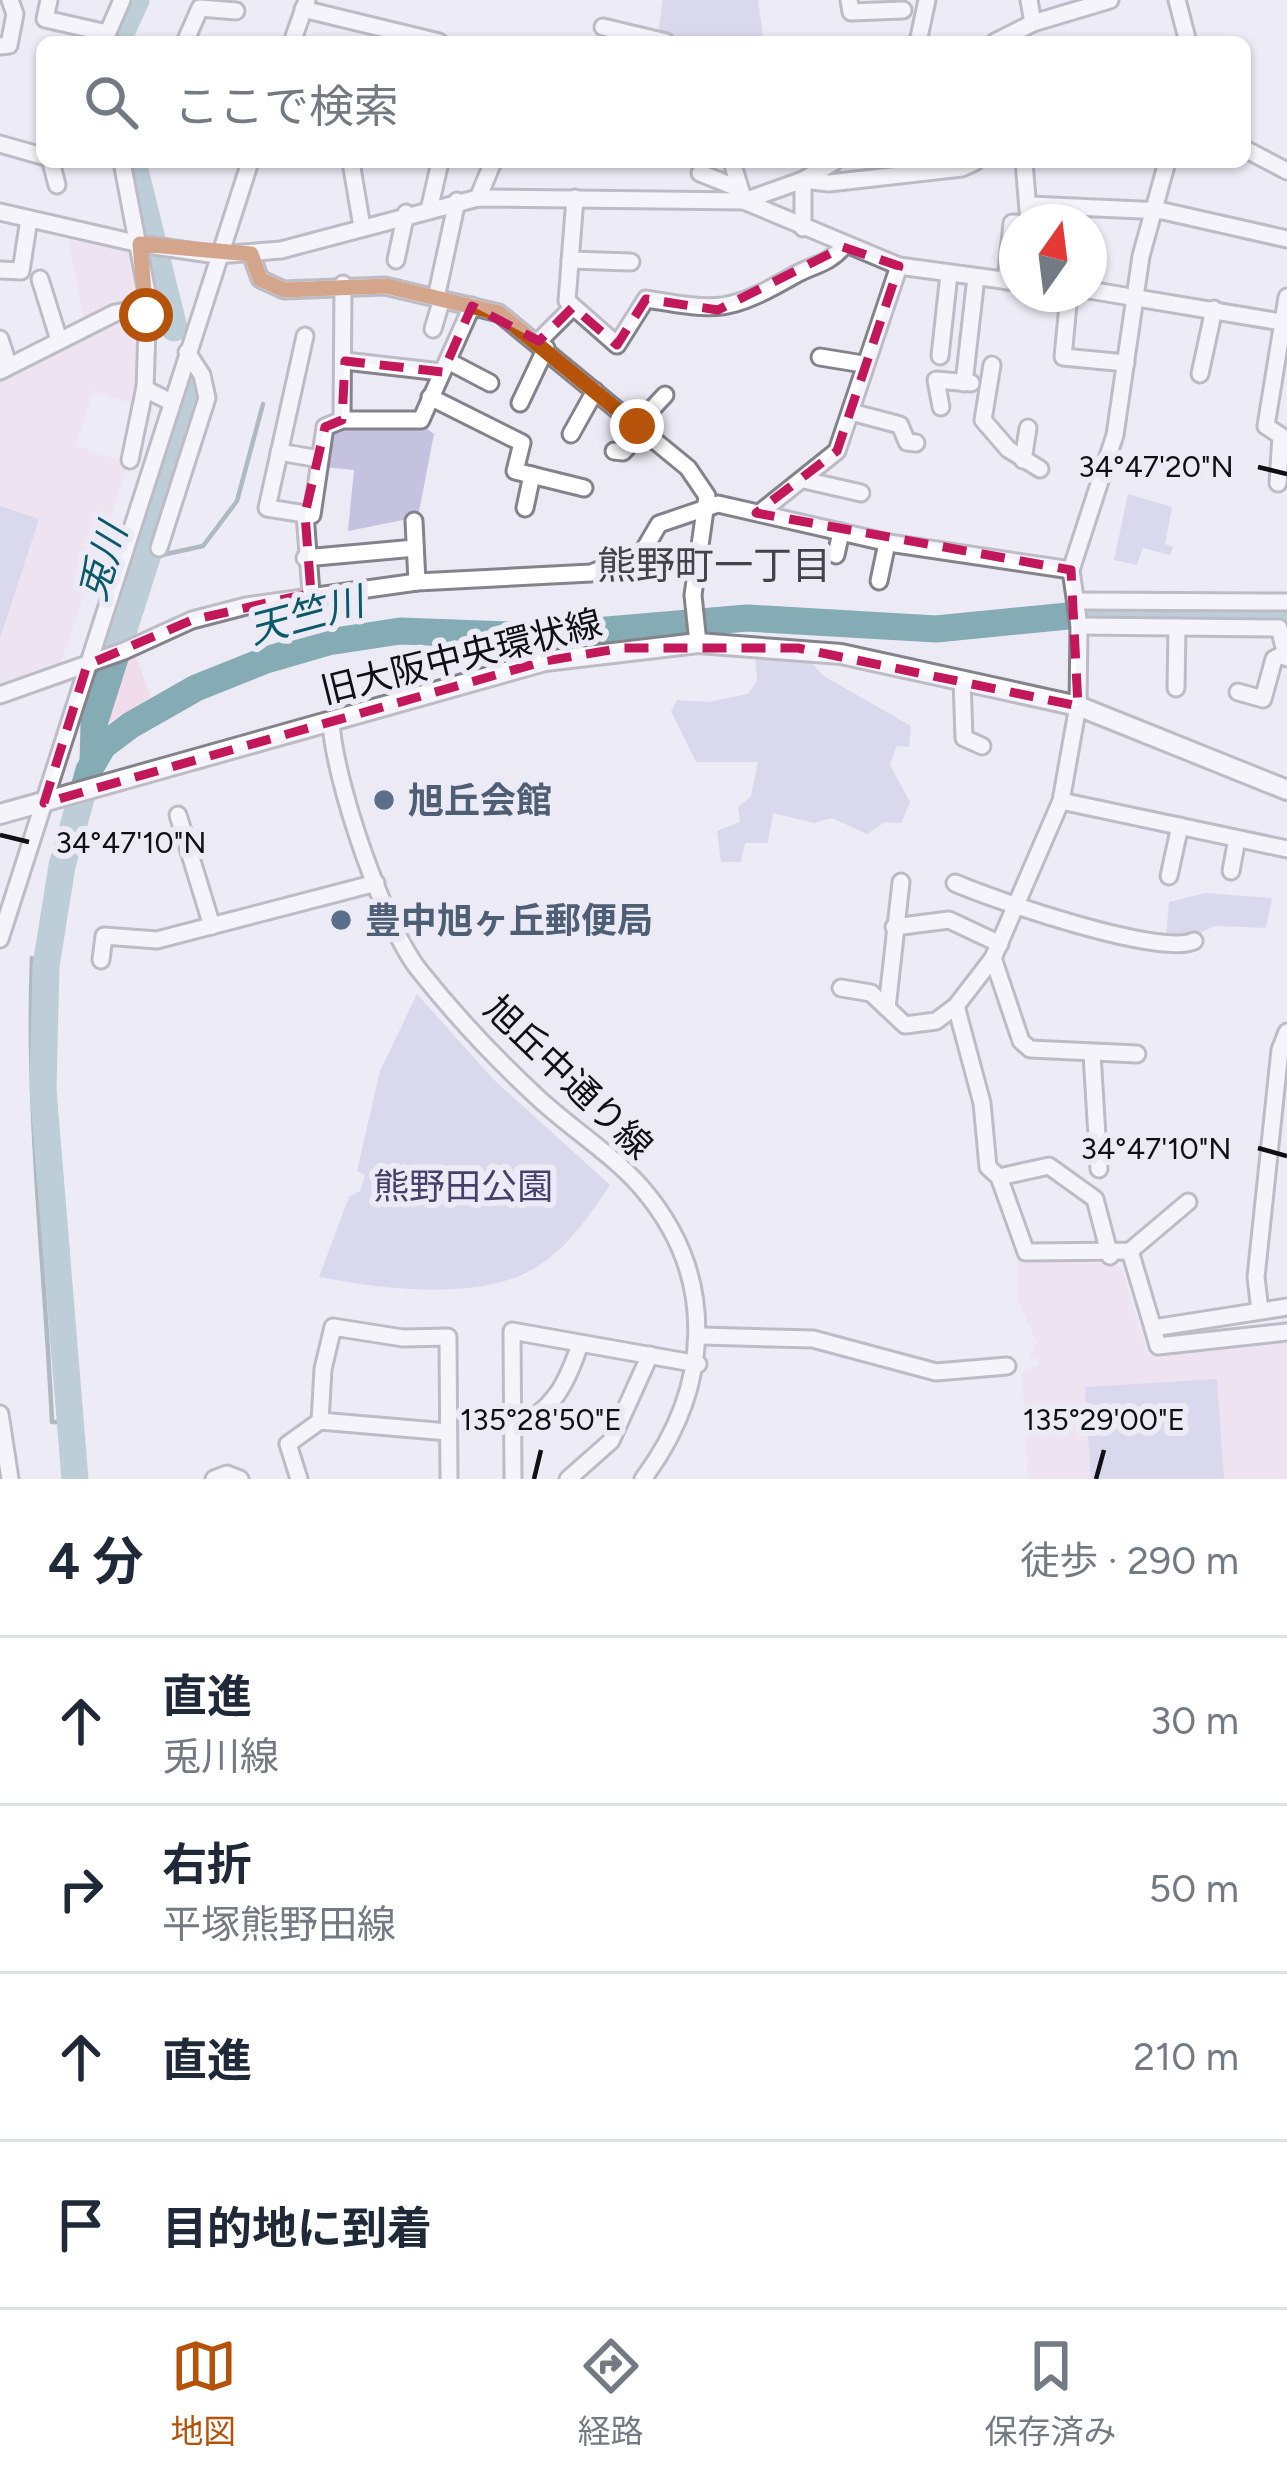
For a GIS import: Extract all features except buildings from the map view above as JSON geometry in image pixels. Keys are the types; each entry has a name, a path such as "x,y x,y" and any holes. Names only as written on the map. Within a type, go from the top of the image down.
{"main road":[{"name":"旧大阪中央環状線","path":"0,814 544,661 697,637 798,647 1078,706 1287,790"}],"street":[{"path":"0,46 9,45 15,14 10,0"},
{"path":"49,0 45,19 100,36"},
{"path":"107,36 122,0"},
{"path":"849,0 850,12 903,5 913,36"},
{"path":"917,36 927,0"},
{"path":"1029,0 1033,23"},
{"path":"1007,36 1076,4 1110,0"},
{"path":"1177,0 1186,36"},
{"path":"294,36 305,5 400,36"},
{"path":"188,36 200,8 236,11"},
{"path":"603,27 641,36"},
{"path":"0,144 36,150"},
{"path":"1251,152 1287,171"},
{"path":"53,168 57,185"},
{"path":"124,168 148,245 145,387 130,460"},
{"path":"0,940 54,800 87,665 248,168"},
{"path":"352,168 362,227"},
{"path":"430,206 439,168"},
{"path":"478,198 490,168"},
{"path":"734,168 742,195"},
{"path":"0,212 148,245 217,255 251,254 457,201 742,195 803,180 824,168"},
{"path":"803,180 829,183 962,168"},
{"path":"1025,168 1029,204"},
{"path":"841,988 871,993 905,1025 936,1021 956,1006 996,951 1020,906 1061,802 1078,706 1078,614 1071,570 1115,434 1137,295 1165,168"},
{"path":"700,173 843,247 899,266 999,280"},
{"path":"803,180 803,228"},
{"path":"574,198 567,301 617,345 646,299 718,310 763,296 797,273 832,260 843,247"},
{"path":"433,329 457,201"},
{"path":"1107,212 1154,211 1287,239"},
{"path":"396,260 406,213"},
{"path":"0,270 21,271 29,219"},
{"path":"251,254 260,279 284,290 343,284 499,313 688,468 707,506 695,610 697,637"},
{"path":"570,260 631,262"},
{"path":"762,512 837,452 899,266"},
{"path":"940,356 949,274"},
{"path":"964,383 976,277"},
{"path":"40,279 59,340"},
{"path":"343,284 343,420"},
{"path":"1107,292 1284,322"},
{"path":"1278,483 1281,436 1266,426 1287,298"},
{"path":"0,338 4,367 116,313 147,307"},
{"path":"305,336 267,508 312,515 325,427 343,420 409,424 421,420 472,307"},
{"path":"520,403 542,344 573,308"},
{"path":"1200,374 1214,309"},
{"path":"1068,312 1064,357 1126,363"},
{"path":"159,548 207,398 202,375 187,352"},
{"path":"820,357 863,364"},
{"path":"345,361 444,366 490,383"},
{"path":"992,365 983,420 1023,460 1040,469"},
{"path":"941,407 936,380 988,385"},
{"path":"145,387 171,402"},
{"path":"571,434 595,391"},
{"path":"614,451 623,452 665,395"},
{"path":"430,397 522,443 515,471 584,488"},
{"path":"850,412 900,425 907,442 916,442"},
{"path":"1023,460 1028,428"},
{"path":"279,452 320,459"},
{"path":"525,508 532,475"},
{"path":"804,480 861,493"},
{"path":"0,695 87,665 192,620 311,593 591,573 642,554 659,524 707,506 762,512 887,543 1002,564 1071,570"},
{"path":"305,514 311,593"},
{"path":"414,521 416,582"},
{"path":"836,555 841,532"},
{"path":"879,581 887,543"},
{"path":"305,558 415,548"},
{"path":"1078,614 1283,602 1279,628 1286,656 1274,659 1263,699 1238,692"},
{"path":"1078,614 1177,627 1279,628"},
{"path":"1175,688 1177,627"},
{"path":"962,680 964,738 982,746"},
{"name":"旭丘中通り線","path":"331,722 332,741 394,932 418,969 534,1095 638,1185 660,1213 694,1290 698,1364 668,1445 644,1479"},
{"path":"1061,802 1287,849"},
{"path":"178,815 212,926"},
{"path":"1169,876 1180,826"},
{"path":"1231,871 1237,839"},
{"path":"887,1008 901,882"},
{"path":"101,960 104,936 157,940 376,883"},
{"path":"956,883 1130,938 1185,946 1194,941"},
{"path":"894,927 949,920 996,951 1021,1041 1041,1052 1137,1054"},
{"path":"956,1006 982,1103 988,1167 999,1178 1026,1252 1110,1256 1130,1252 1188,1202"},
{"path":"1260,1311 1256,1277 1280,1050 1287,1032"},
{"path":"1092,1054 1100,1169"},
{"path":"999,1178 1049,1166 1095,1198 1110,1256"},
{"path":"1130,1252 1158,1346 1287,1332"},
{"path":"1153,1328 1287,1307"},
{"path":"320,1421 322,1370 333,1327 403,1338 448,1337 448,1479"},
{"path":"513,1479 512,1331 698,1364"},
{"path":"700,1336 813,1340 942,1372 1007,1366"},
{"path":"513,1430 543,1414 566,1384 580,1344"},
{"path":"568,1479 611,1442 650,1355"},
{"path":"0,1414 10,1479"},
{"path":"298,1479 288,1444 320,1421 448,1432"},
{"path":"214,1479 227,1474 240,1479"}],"highlighted area":[{"path":"843,247 899,266 837,451 756,513 1071,570 1078,706 798,648 622,648 545,661 44,803 87,665 192,620 311,593 305,514 325,427 342,420 345,361 443,372 472,306 539,341 573,307 617,345 646,299 718,310"}],"shaded area":[{"path":"68,238 127,251 137,278 135,304 84,318"},
{"path":"139,315 134,404 94,391 75,445 128,464 60,665 0,685 0,379 111,319"},
{"path":"135,655 151,697 107,724 103,721 123,658"},
{"path":"1017,1261 1114,1263 1122,1269 1148,1355 1287,1339 1287,1479 1028,1479 1022,1372 1039,1365 1038,1359 1029,1359 1037,1343 1018,1300"}],"green space":[{"path":"663,0 758,0 763,36 658,34"},
{"path":"423,426 434,434 418,517 348,531 354,470 325,467 328,434 346,427"},
{"path":"1128,494 1172,507 1165,544 1173,547 1170,555 1143,548 1137,565 1114,560"},
{"path":"0,506 39,519 1,635 0,635"},
{"path":"755,652 806,656 822,675 911,726 909,747 897,746 890,765 910,802 901,823 885,822 867,834 832,818 814,823 773,813 768,843 745,843 741,862 721,862 717,831 740,822 738,807 751,796 758,762 696,762 671,711 677,700 707,702 748,694 757,681"},
{"path":"1205,893 1272,898 1266,928 1215,926 1188,938 1166,937 1169,902"},
{"name":"熊野田公園","path":"417,994 493,1079 610,1185 554,1254 521,1275 494,1284 404,1289 319,1277 349,1197 360,1191 365,1175 357,1171 380,1071"},
{"path":"1217,1379 1224,1479 1091,1479 1085,1387"}],"waterway":[{"name":"兎川","path":"120,36 136,0"},
{"name":"兎川","path":"134,168 174,328"},
{"name":"兎川","path":"93,761 94,724 194,409 195,387"},
{"path":"162,555 203,546 237,501 263,404"},
{"name":"天竺川","path":"75,1479 43,1089 46,966 62,866 89,770 103,746 131,725 196,688 266,660 328,642 400,631 537,636 747,618 936,629 1068,616 1287,614"},
{"path":"32,958 34,1133 52,1422 69,1422"}],"place":[{"name":"旭丘会館","path":"384,800"},
{"name":"豊中旭ヶ丘郵便局","path":"341,920"}],"district":[{"name":"熊野町一丁目","path":"714,565"}],"route":[{"path":"146,315 140,244 217,255 251,254 260,279 284,290 343,284 386,286 499,313 637,426"}]}
